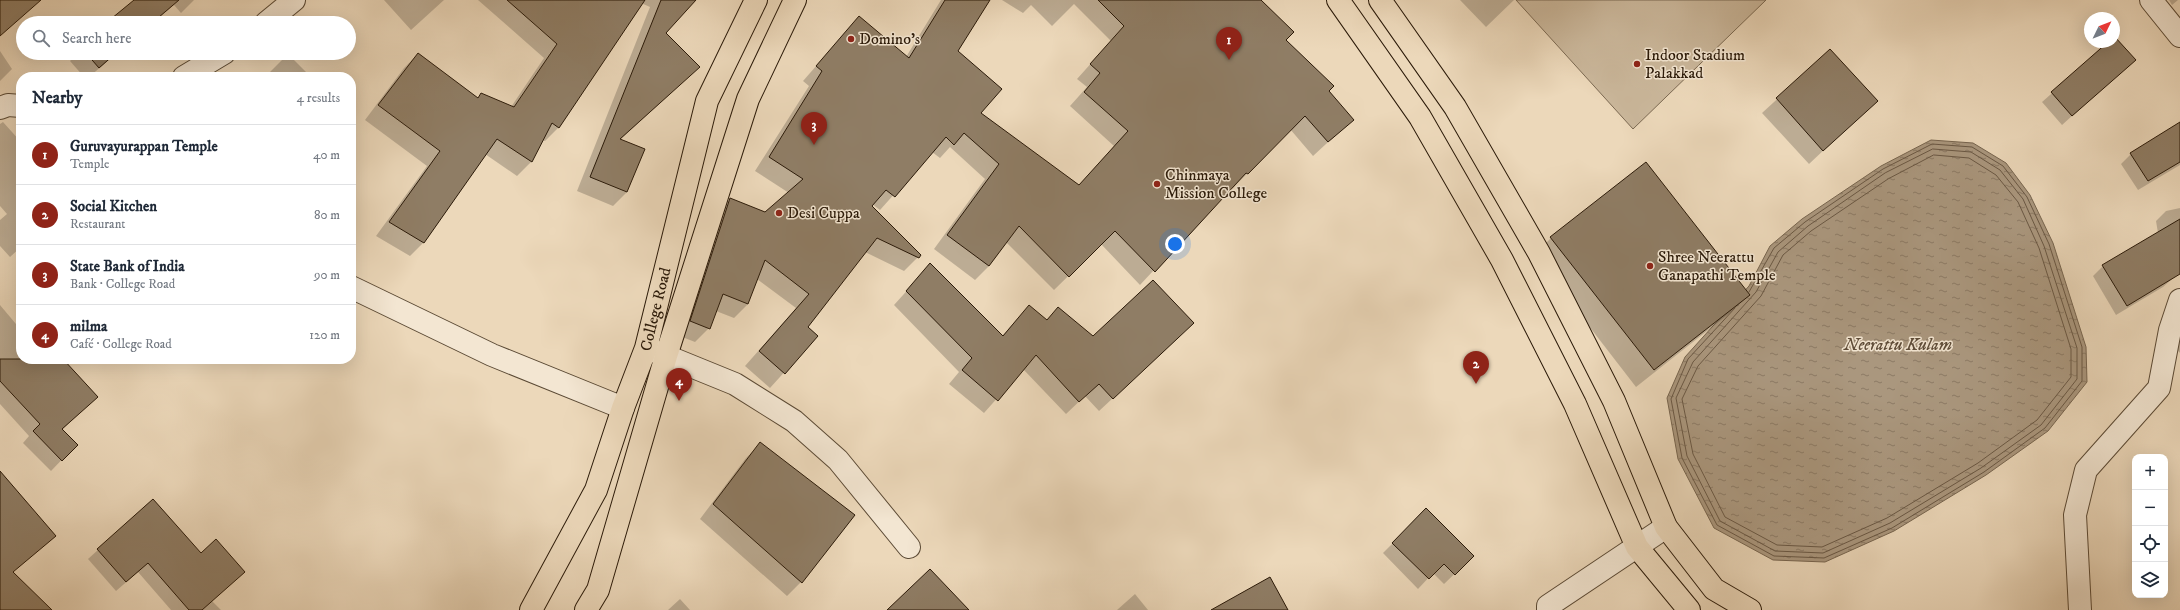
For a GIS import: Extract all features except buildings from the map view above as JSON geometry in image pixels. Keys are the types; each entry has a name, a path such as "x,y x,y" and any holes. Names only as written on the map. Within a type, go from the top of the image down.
{"main road":[{"name":"College Road","path":"586,610 598,590 656,352 707,101 756,0"},
{"name":"College Road","path":"531,610 596,490 623,408 656,352 748,99 795,0"},
{"path":"1338,0 1420,117 1502,260 1575,404 1637,547 1689,610"},
{"path":"1380,0 1455,107 1539,253 1614,400 1666,527 1714,589 1750,610"}],"street":[{"path":"275,16 294,0"},
{"path":"2151,0 2180,36"},
{"path":"192,72 212,60"},
{"path":"0,108 8,105 16,106"},
{"path":"356,288 492,355 623,408"},
{"path":"2080,610 2074,515 2086,470 2159,388 2170,330 2180,300"},
{"path":"656,352 735,384 794,421 838,460 909,547"},
{"path":"1548,610 1548,606 1666,527"}],"shaded area":[{"name":"Indoor Stadium Palakkad","path":"1516,0 1766,0 1633,129"}],"water":[{"name":"Neerattu Kulam","path":"1931,140 1973,143 2006,163 2030,195 2053,243 2086,347 2087,382 2048,431 1986,475 1894,531 1825,562 1773,560 1714,528 1678,459 1667,398 1685,357 1749,286 1770,246 1802,219 1881,166"}],"place":[{"name":"Domino's","path":"851,39"},
{"name":"Guruvayurappan Temple","path":"1229,60"},
{"name":"Indoor Stadium Palakkad","path":"1637,64"},
{"name":"State Bank of India","path":"814,145"},
{"name":"Chinmaya Mission College","path":"1157,184"},
{"name":"Desi Cuppa","path":"779,213"},
{"name":"Shree Neerattu Ganapathi Temple","path":"1650,266"},
{"name":"Social Kitchen","path":"1476,384"},
{"name":"milma","path":"679,401"}]}
